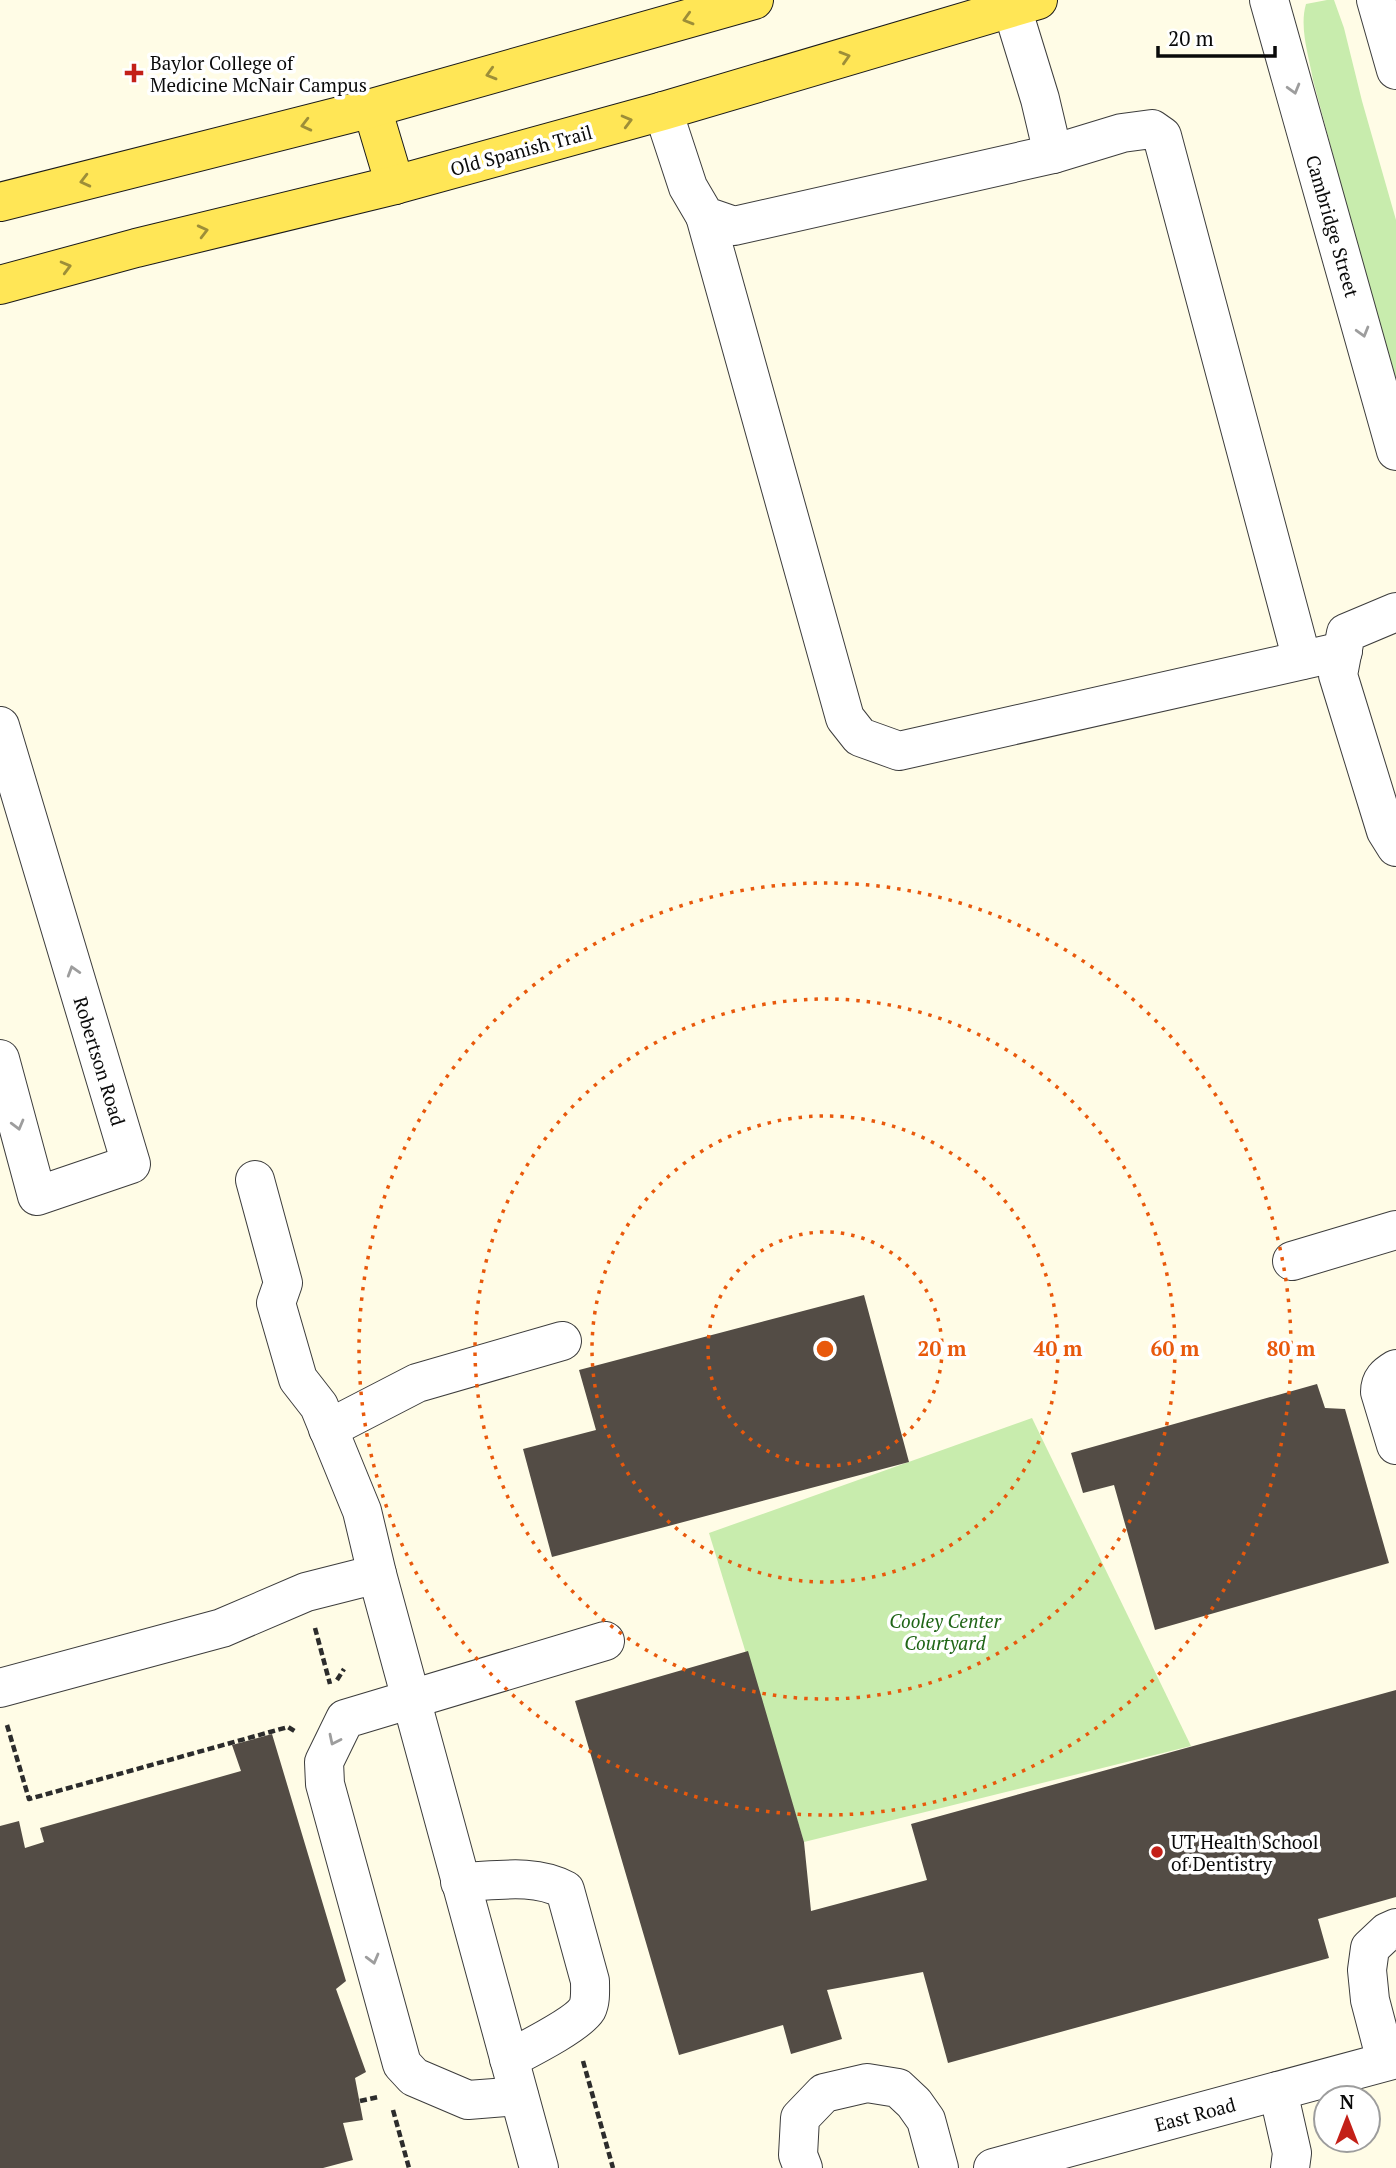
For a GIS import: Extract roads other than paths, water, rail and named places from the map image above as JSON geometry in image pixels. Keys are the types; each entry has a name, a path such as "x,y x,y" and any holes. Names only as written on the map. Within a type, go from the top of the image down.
{"main road":[{"path":"0,202 372,108 754,0"},
{"name":"Old Spanish Trail","path":"0,285 136,248 396,185 663,111 1025,4"},
{"path":"372,108 396,185"}],"street":[{"name":"Cambridge Street","path":"1269,0 1396,451"},
{"path":"1376,0 1396,70"},
{"path":"1025,4 1040,99 1053,154"},
{"path":"663,111 688,187 705,216 845,718 860,737 899,751 1343,651"},
{"path":"705,216 734,226 1053,154 1122,132 1152,129 1162,136 1302,660"},
{"path":"1396,612 1346,633 1338,675 1385,831 1396,847"},
{"name":"Robertson Road","path":"0,726 131,1164 37,1196 0,1059"},
{"path":"255,1180 283,1283 297,1296 317,1358 324,1418 362,1511 539,2168"},
{"path":"1293,1261 1396,1230"},
{"path":"324,1418 417,1383 562,1341"},
{"path":"1396,1369 1387,1374 1380,1384 1380,1392 1396,1445"},
{"path":"2,1701 222,1628 306,1592 377,1574"},
{"path":"519,2096 468,2100 414,2077 402,2064 325,1784 324,1762 345,1719 605,1641"},
{"path":"460,1882 533,1879 552,1882 565,1889 590,1981 587,2010 565,2028 509,2059"},
{"path":"1391,2060 1370,2000 1367,1970 1370,1948 1387,1931 1396,1928"},
{"name":"East Road","path":"993,2168 1391,2060"},
{"path":"803,2168 798,2155 800,2118 824,2093 867,2083 898,2088 914,2103 926,2120 939,2168"},
{"path":"1278,2091 1296,2163"}],"place":[{"name":"Baylor College of Medicine McNair Campus","path":"134,73"},
{"name":"UT Health School of Dentistry","path":"1157,1852"}],"park label":[{"name":"Cooley Center Courtyard","path":"945,1631"}]}
